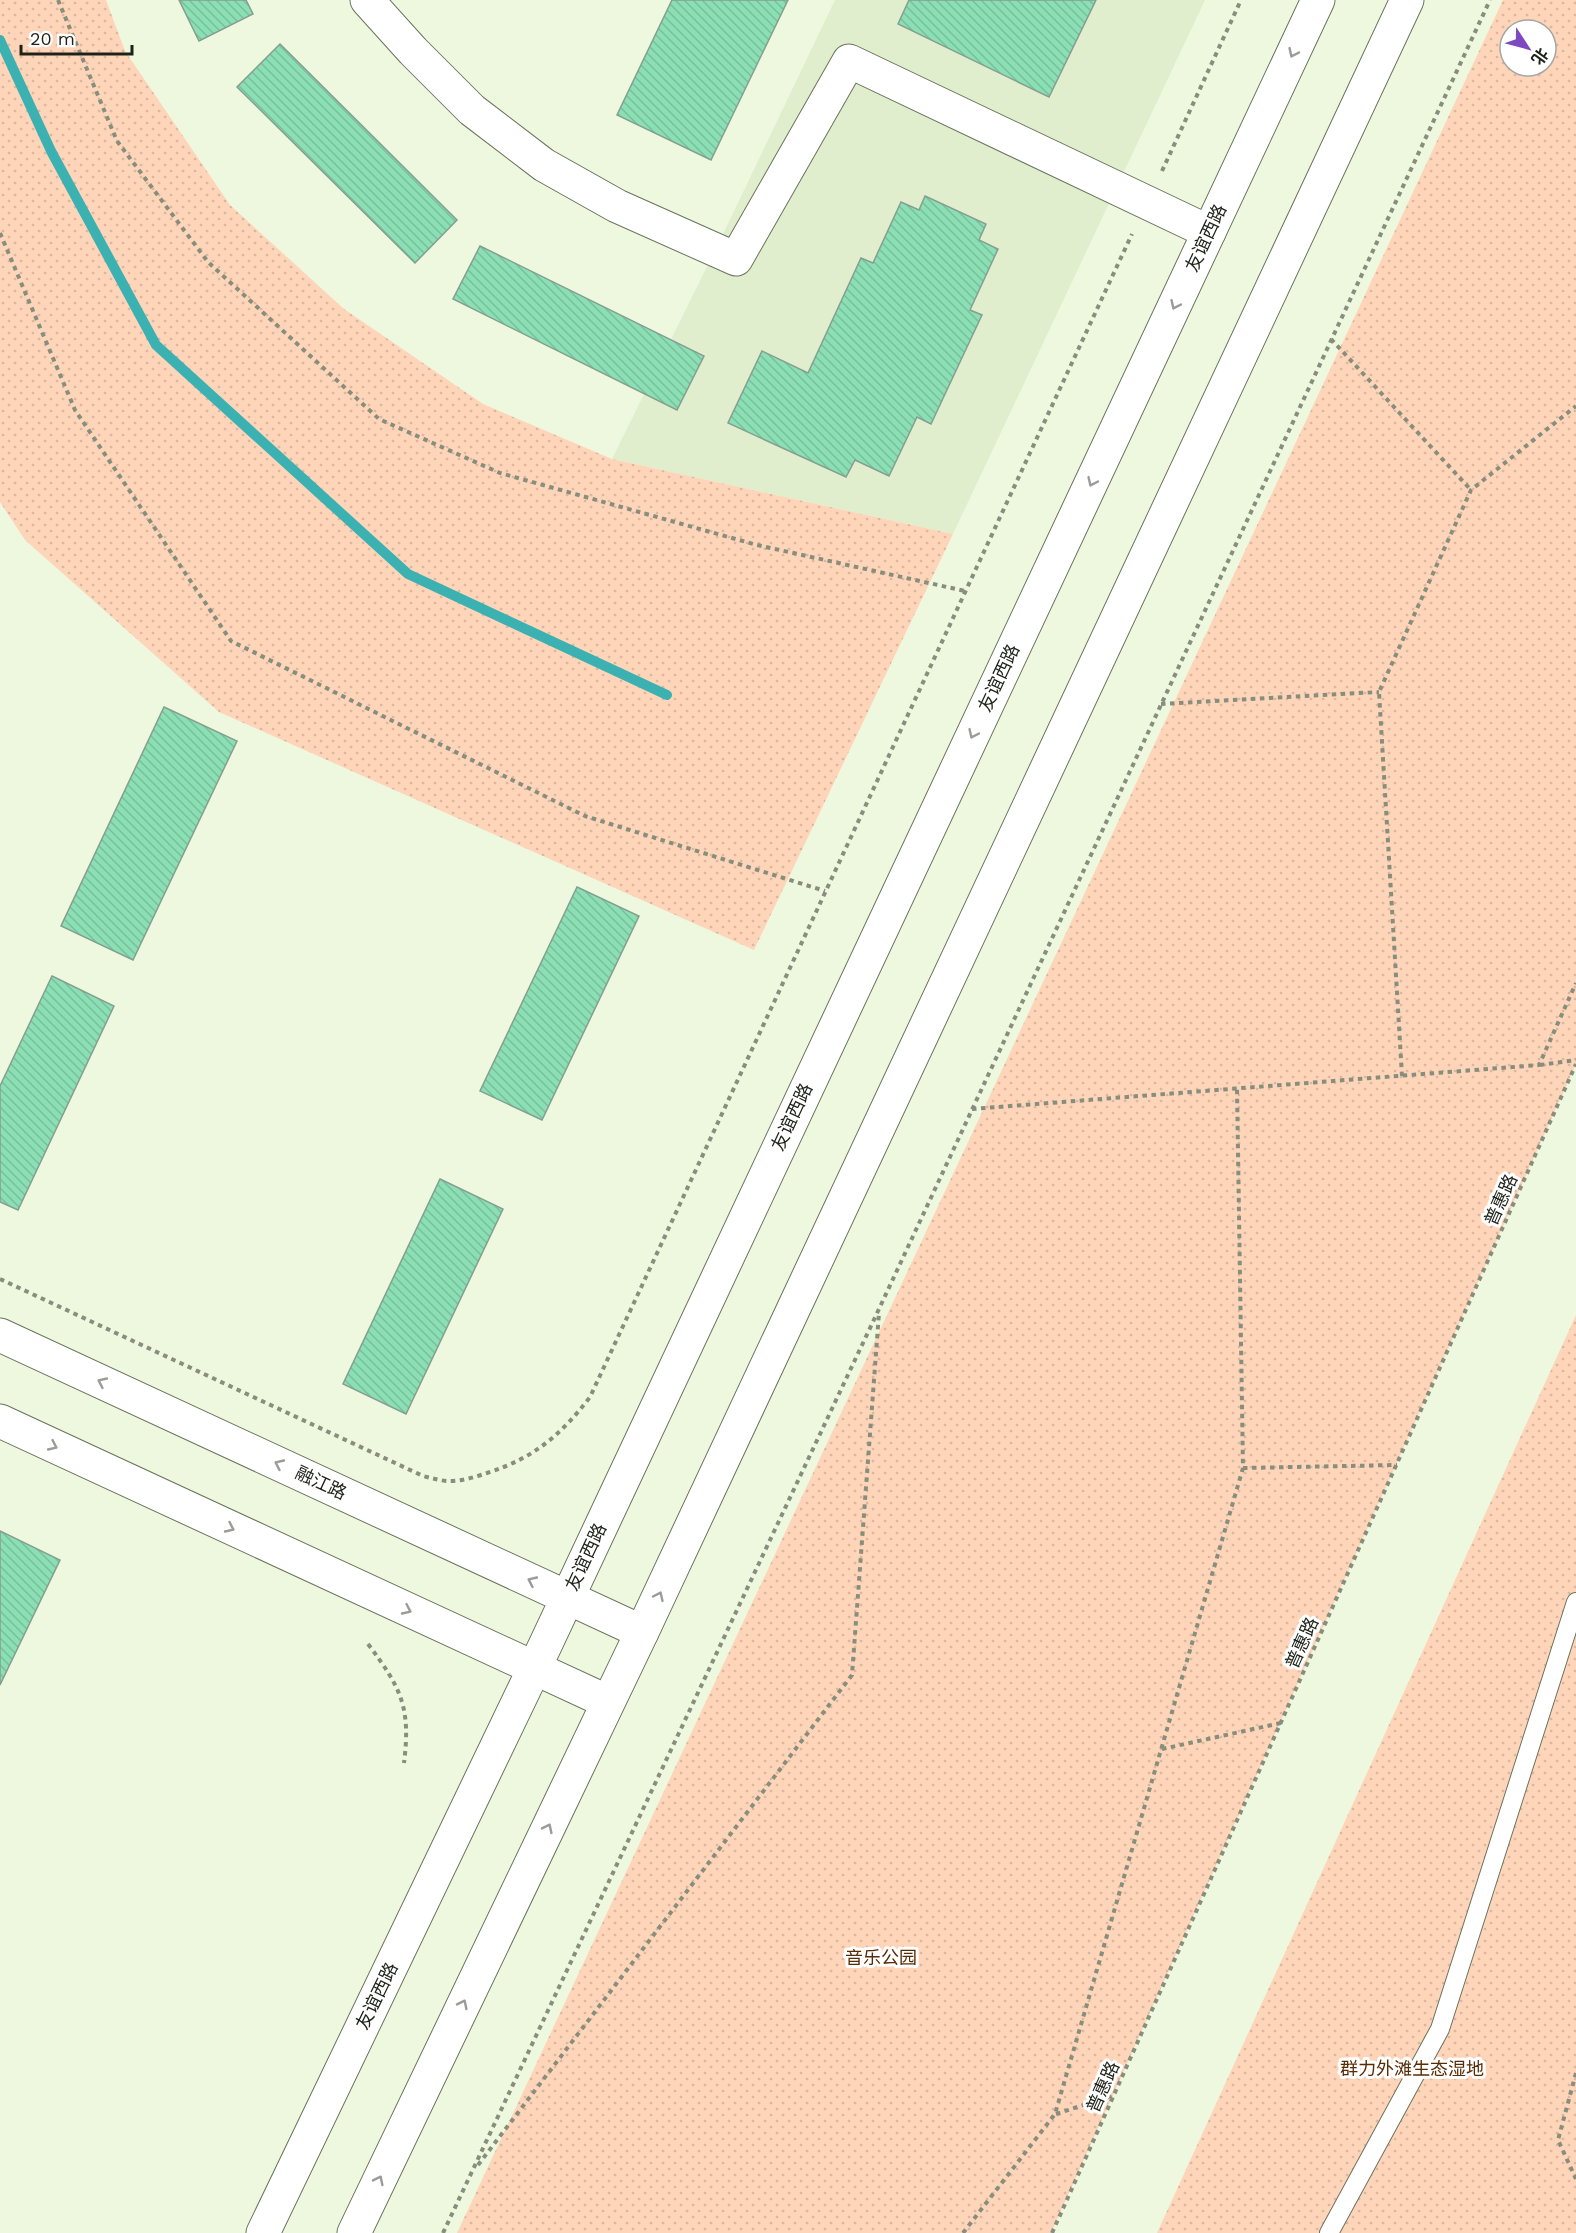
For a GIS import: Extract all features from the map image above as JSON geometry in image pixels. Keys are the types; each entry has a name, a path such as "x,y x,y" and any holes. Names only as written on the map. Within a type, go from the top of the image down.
{"main road":[{"path":"367,0 413,51 472,110 544,165 617,206 736,259 849,61 1209,232"},
{"name":"友谊西路","path":"263,2233 534,1669 1318,0"},
{"path":"354,2233 642,1632 1407,0"},
{"name":"融江路","path":"0,1335 642,1632"},
{"path":"0,1421 608,1702"}],"lane":[{"path":"1329,2233 1440,2029 1576,1602"}],"path":[{"path":"58,0 117,141 208,262 379,419 500,474 757,545 965,591"},
{"path":"0,1279 423,1476 448,1482 475,1477 514,1463 535,1453 573,1420 590,1397 1241,0"},
{"path":"443,2233 879,1309 1490,0"},
{"path":"0,233 75,410 231,641 585,816 826,891"},
{"path":"1331,339 1471,490"},
{"path":"1402,1076 1379,692 1471,490 1576,406"},
{"path":"1161,704 1379,692"},
{"path":"1539,1065 1576,983"},
{"path":"972,1109 1576,1062"},
{"name":"普惠路","path":"1052,2233 1576,1062"},
{"path":"963,2233 1055,2114 1243,1468 1237,1088"},
{"path":"471,2173 852,1675 879,1309"},
{"path":"1243,1468 1396,1465"},
{"path":"368,1644 386,1669 405,1709 408,1733 404,1763"},
{"path":"1162,1749 1281,1723"},
{"path":"1576,2073 1558,2140 1576,2179"},
{"path":"1055,2114 1114,2095"}],"shaded area":[{"path":"835,0 1205,0 953,534 612,459"}],"green space":[{"path":"0,0 106,0 125,51 230,205 344,309 483,404 612,459 953,534 754,950 219,712 25,540 0,502"},
{"name":"音乐公园","path":"1503,0 1576,0 1576,1064 1051,2233 457,2233"},
{"name":"群力外滩生态湿地","path":"1576,1315 1576,2233 1157,2233"}],"building":[{"path":"179,0 246,0 253,14 199,41"},
{"path":"672,0 788,0 711,160 617,115"},
{"path":"909,0 1096,0 1049,97 898,24"},
{"path":"280,44 457,220 415,263 237,87"},
{"path":"925,196 986,224 979,240 998,249 970,310 982,315 931,424 917,417 889,476 855,460 846,477 728,423 762,351 808,373 861,258 873,263 901,202 919,210"},
{"path":"480,246 704,356 677,410 453,299"},
{"path":"164,707 237,741 133,960 61,926"},
{"path":"577,887 639,916 542,1120 480,1091"},
{"path":"52,976 114,1006 18,1210 0,1202 0,1086"},
{"path":"440,1179 503,1209 406,1414 343,1384"},
{"path":"0,1531 60,1560 0,1685"}],"waterway":[{"path":"0,40 51,151 156,345 408,574 667,695"}]}
